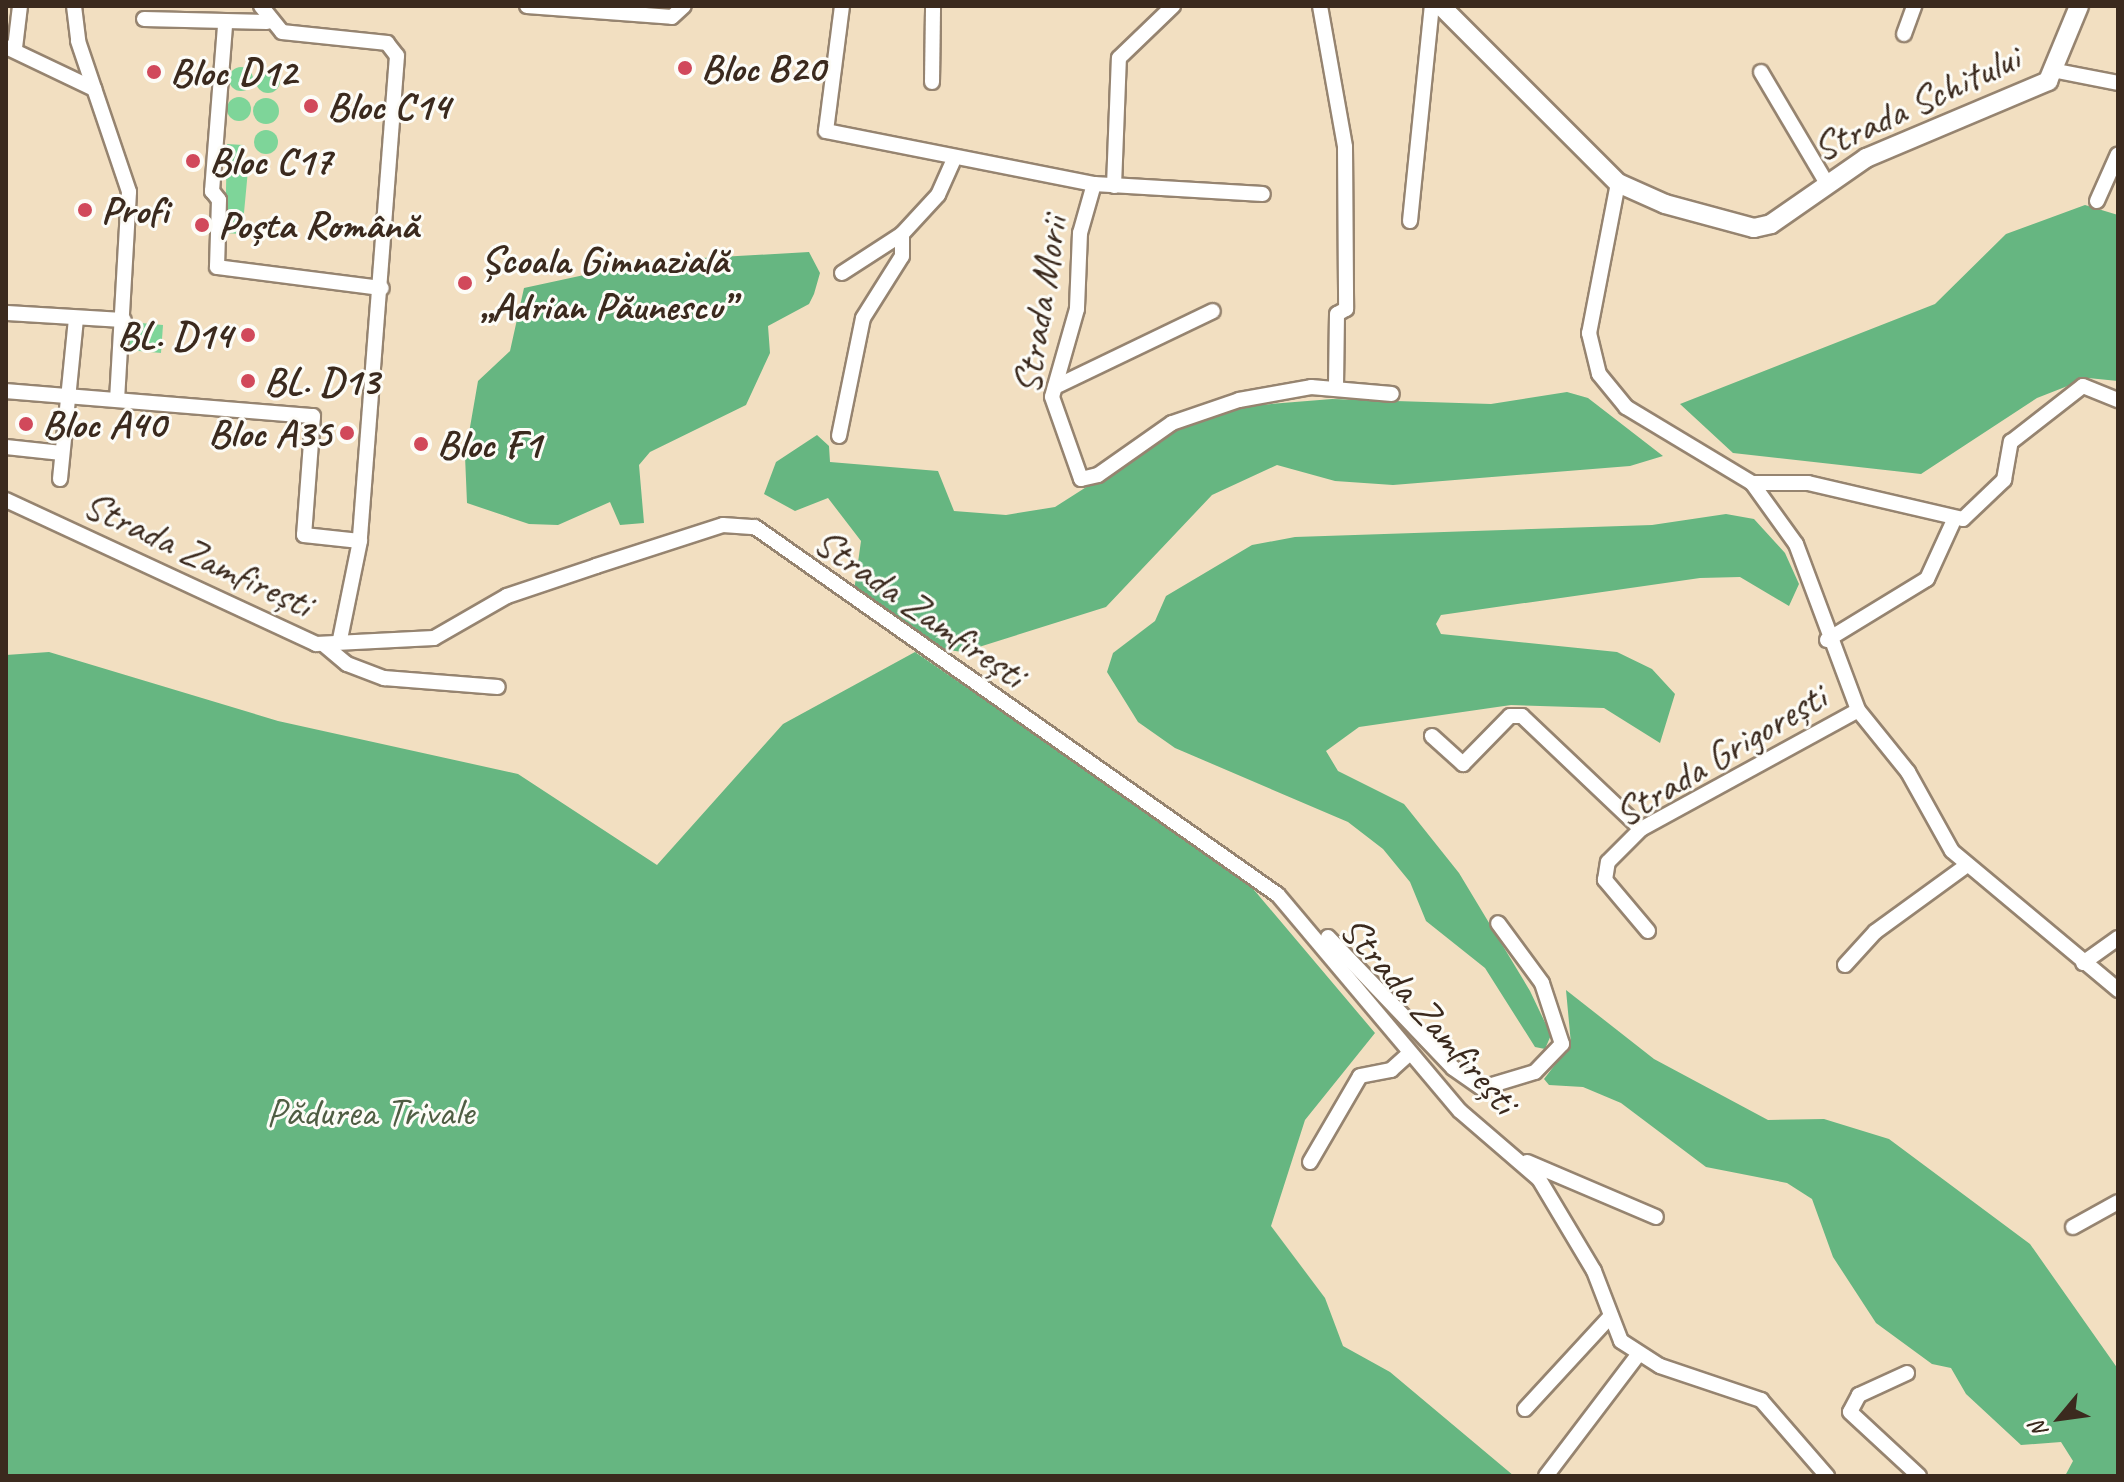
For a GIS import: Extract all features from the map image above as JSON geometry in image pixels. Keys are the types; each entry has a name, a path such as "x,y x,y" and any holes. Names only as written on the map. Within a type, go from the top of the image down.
{"main road":[{"name":"Strada Schitului","path":"1441,6 1618,183 1754,228 1779,219 1826,182 2057,71 2079,6"}],"street":[{"path":"20,6 11,47 94,89"},
{"path":"74,6 94,89 129,192 124,320 117,398"},
{"path":"177,22 178,6"},
{"path":"261,6 267,22 282,32 395,48 382,288 360,541 340,639"},
{"path":"527,6 672,17 684,6"},
{"path":"842,6 826,131 953,162 1094,184 1263,194"},
{"path":"932,82 933,6"},
{"name":"Strada Morii","path":"1114,186 1119,58 1173,6"},
{"path":"1320,6 1345,147 1346,309 1337,314 1336,388 1392,394"},
{"path":"1410,221 1432,6"},
{"path":"1904,34 1914,6"},
{"path":"144,19 225,26 267,22"},
{"path":"225,26 212,191 219,200 217,267 382,288"},
{"path":"2057,71 2118,83"},
{"path":"1761,72 1826,182"},
{"path":"2097,201 2118,154"},
{"path":"842,273 902,234 938,195 953,162"},
{"name":"Strada Grigorești","path":"1618,183 1589,333 1599,374 1626,407 1752,483 1796,544 1827,640 1858,710 1908,772 1966,866 2118,990"},
{"name":"Strada Morii","path":"1094,184 1080,233 1077,309 1055,387 1053,410 1081,479 1196,412 1272,392 1336,388"},
{"path":"839,436 863,318 902,256 902,234"},
{"path":"1055,387 1213,311"},
{"path":"6,313 76,320 124,320"},
{"path":"60,479 76,320"},
{"path":"1827,640 1927,579 1954,520 2004,480 2011,442 2083,386 2118,400"},
{"path":"6,391 313,416 304,535 360,541"},
{"path":"6,447 62,453"},
{"path":"1752,483 1808,483 1910,502 1954,520"},
{"name":"Strada Zamfirești","path":"6,500 323,644 340,639 355,644 434,638 507,596 743,522 1210,844 1311,929 1460,1111 1522,1160 1578,1242 1606,1312 1638,1355"},
{"path":"323,644 347,664 384,678 498,687"},
{"name":"Strada Grigorești","path":"1648,931 1605,880 1608,862 1641,829 1858,710"},
{"path":"1432,736 1467,763 1510,716 1522,716 1641,829"},
{"path":"1845,965 1875,932 1966,866"},
{"path":"1311,929 1364,969 1453,1068 1482,1088 1535,1072 1562,1044 1542,983 1498,923"},
{"path":"2083,963 2118,938"},
{"path":"1310,1162 1348,1089 1410,1053"},
{"path":"1522,1160 1656,1217"},
{"path":"2073,1227 2118,1202"},
{"path":"1525,1409 1606,1312"},
{"path":"1546,1476 1638,1355 1761,1400 1827,1476"},
{"path":"1907,1373 1859,1395 1850,1412 1919,1476"}],"green space":[{"path":"241,67 249,71 253,79 249,87 241,91 233,87 229,79 233,71"},
{"path":"268,69 277,72 280,81 277,90 268,93 259,90 256,81 259,72"},
{"path":"239,97 250,104 251,109 244,120 239,121 228,114 227,109 234,98"},
{"path":"266,98 275,102 279,111 275,120 266,124 257,120 253,111 257,102"},
{"path":"266,130 277,137 278,142 271,153 266,154 255,147 254,142 261,131"},
{"path":"227,144 243,145 241,169 248,170 242,234 225,233"},
{"path":"2085,205 2118,215 2118,381 2088,378 2037,398 1921,474 1733,453 1680,404 1935,304 2006,234"},
{"path":"809,252 820,273 814,294 809,304 768,326 770,353 746,405 650,452 639,465 644,523 620,525 610,502 558,525 529,524 467,503 465,456 478,381 510,351 524,288 649,261"},
{"path":"130,322 163,325 161,353 128,350"},
{"path":"1567,392 1588,398 1663,456 1630,466 1393,485 1335,481 1277,465 1212,495 1106,607 963,652 940,649 854,591 861,541 828,498 795,511 764,494 776,462 817,435 829,446 830,462 938,471 954,511 1006,515 1055,507 1193,419 1235,407 1332,399 1491,404"},
{"path":"1726,514 1754,519 1785,553 1799,584 1789,606 1740,577 1700,578 1441,615 1436,624 1441,634 1617,652 1652,669 1675,694 1660,743 1604,708 1511,705 1359,727 1326,751 1338,771 1404,804 1459,873 1530,991 1551,1035 1545,1049 1535,1047 1485,968 1426,921 1410,882 1383,849 1348,822 1175,748 1138,722 1107,672 1113,653 1155,621 1166,596 1252,545 1295,537 1652,525"},
{"name":"Pădurea Trivale","path":"49,652 278,721 518,774 657,865 783,724 915,652 1244,878 1375,1033 1305,1120 1271,1226 1325,1298 1343,1346 1390,1372 1514,1476 6,1476 6,655"},
{"path":"1566,990 1654,1059 1768,1120 1824,1119 1889,1139 2030,1244 2118,1369 2118,1476 2065,1476 2073,1461 2061,1442 2021,1445 1966,1394 1951,1368 1932,1364 1876,1323 1833,1257 1812,1199 1787,1183 1706,1167 1621,1103 1583,1087 1549,1085 1544,1079 1571,1044"}],"place":[{"name":"Bloc B20","path":"685,68"},
{"name":"Bloc D12","path":"154,72"},
{"name":"Bloc C14","path":"311,106"},
{"name":"Bloc C17","path":"193,161"},
{"name":"Profi","path":"85,210"},
{"name":"Poșta Română","path":"202,225"},
{"name":"Școala Gimnazială „Adrian Păunescu”","path":"465,283"},
{"name":"BL. D14","path":"248,335"},
{"name":"BL. D13","path":"248,381"},
{"name":"Bloc A40","path":"26,424"},
{"name":"Bloc A35","path":"347,433"},
{"name":"Bloc F1","path":"421,444"}]}
